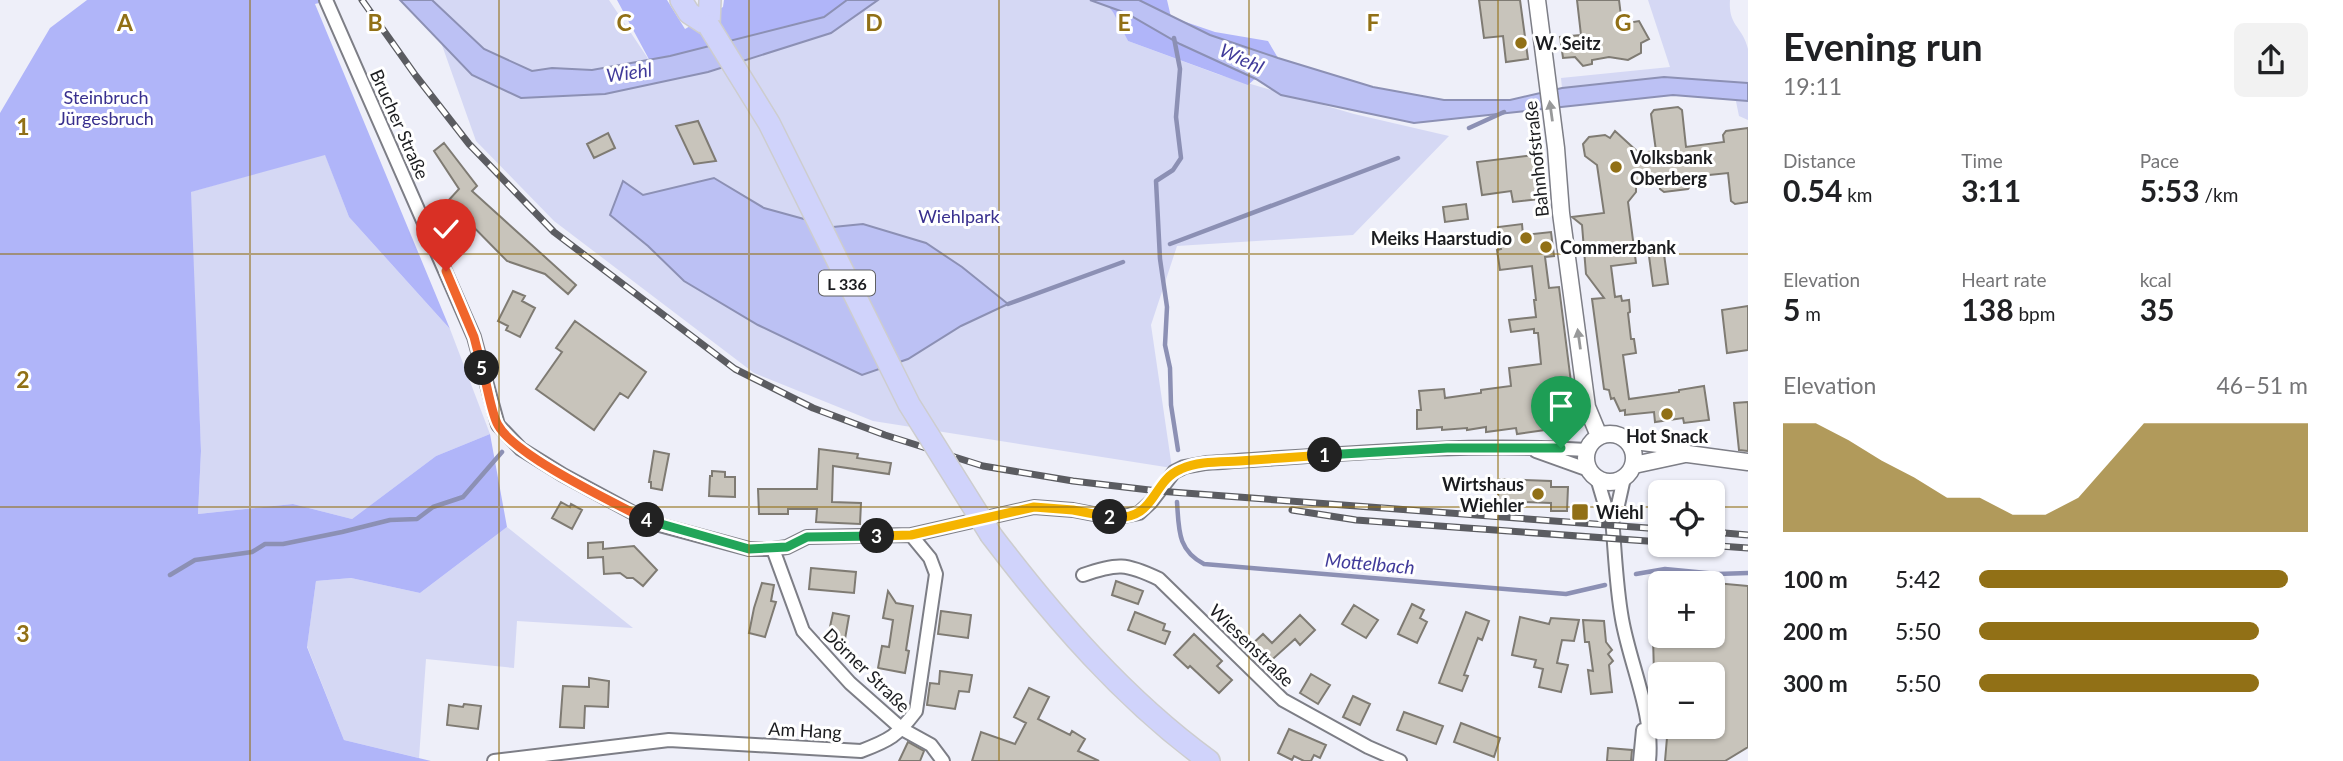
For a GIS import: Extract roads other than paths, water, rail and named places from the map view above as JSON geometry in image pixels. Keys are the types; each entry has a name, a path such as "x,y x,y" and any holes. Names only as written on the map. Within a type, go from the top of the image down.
{"main road":[{"name":"L 336","path":"681,0 689,13 709,26 769,123 909,404 991,535 1034,592 1082,646 1144,708 1209,761"},
{"path":"709,26 710,0"}],"street":[{"name":"Brucher Straße","path":"326,0 474,337 498,425 521,449 652,523 749,549 773,549 787,547 807,537 911,535 1034,507 1073,510 1114,518 1139,513 1174,472 1184,467 1206,463 1447,448 1587,450"},
{"name":"Bahnhofstraße","path":"1537,0 1556,148 1561,213 1587,407 1599,436"},
{"path":"1649,761 1650,743 1645,713 1622,619 1612,518 1586,464 1587,450 1599,436 1611,433 1627,440 1658,444 1688,453 1748,462"},
{"path":"1612,518 1634,454 1627,440"},
{"name":"Brucher Straße","path":"1526,448 1593,474"},
{"path":"1593,474 1610,482 1628,471 1688,453"},
{"path":"902,729 916,711 936,574 930,558 911,535"},
{"name":"Dörner Straße","path":"773,549 803,631 850,682 902,729 931,745 943,761"},
{"name":"Wiesenstraße","path":"1083,575 1109,566 1134,567 1159,579 1283,700 1368,747 1400,761"},
{"path":"1640,761 1645,713"},
{"name":"Am Hang","path":"494,761 669,740 861,751 889,740 902,729"}],"water":[{"path":"400,0 432,0 484,49 532,71 552,68 592,70 670,56 824,17 847,0 878,0 831,33 708,72 605,94 521,98 472,75"},
{"path":"1090,0 1139,0 1210,35 1278,58 1373,87 1444,100 1510,100 1562,88 1664,77 1748,83 1748,101 1673,95 1414,123 1281,95 1256,79 1180,44 1126,13"},
{"path":"714,178 764,208 833,227 863,224 926,243 962,267 1008,304 961,326 908,359 862,375 758,325 684,281 648,246 610,215 623,181 643,195"}],"waterway":[{"name":"Mottelbach","path":"1174,38 1180,69 1176,117 1181,158 1173,170 1156,181 1160,259 1167,307 1165,345 1170,368 1171,405 1178,450"},
{"path":"1469,128 1504,112"},
{"path":"1170,244 1398,158"},
{"path":"1008,304 1123,262"},
{"path":"170,575 195,560 252,552 265,544 283,544 390,520 417,519 433,507 463,497 502,452"},
{"name":"Mottelbach","path":"1177,502 1179,530 1184,545 1204,564 1566,594 1605,585"},
{"name":"Mottelbach","path":"1636,574 1665,569 1717,574 1748,573"}],"railway":[{"path":"362,0 469,144 554,232 735,369 813,408 885,435 983,466 1073,481 1158,491 1648,528"},
{"path":"1292,510 1356,520 1648,541"},
{"path":"1725,533 1748,535"},
{"path":"1725,546 1748,548"}],"place":[{"name":"W. Seitz","path":"1521,43"},
{"name":"Volksbank Oberberg","path":"1616,167"},
{"name":"Meiks Haarstudio","path":"1526,238"},
{"name":"Commerzbank","path":"1546,247"},
{"name":"Hot Snack","path":"1667,414"},
{"name":"Wirtshaus Wiehler","path":"1538,494"},
{"name":"Wiehl","path":"1580,512"}],"park label":[{"name":"Steinbruch Jürgesbruch","path":"106,107"},
{"name":"Wiehlpark","path":"959,216"}]}
